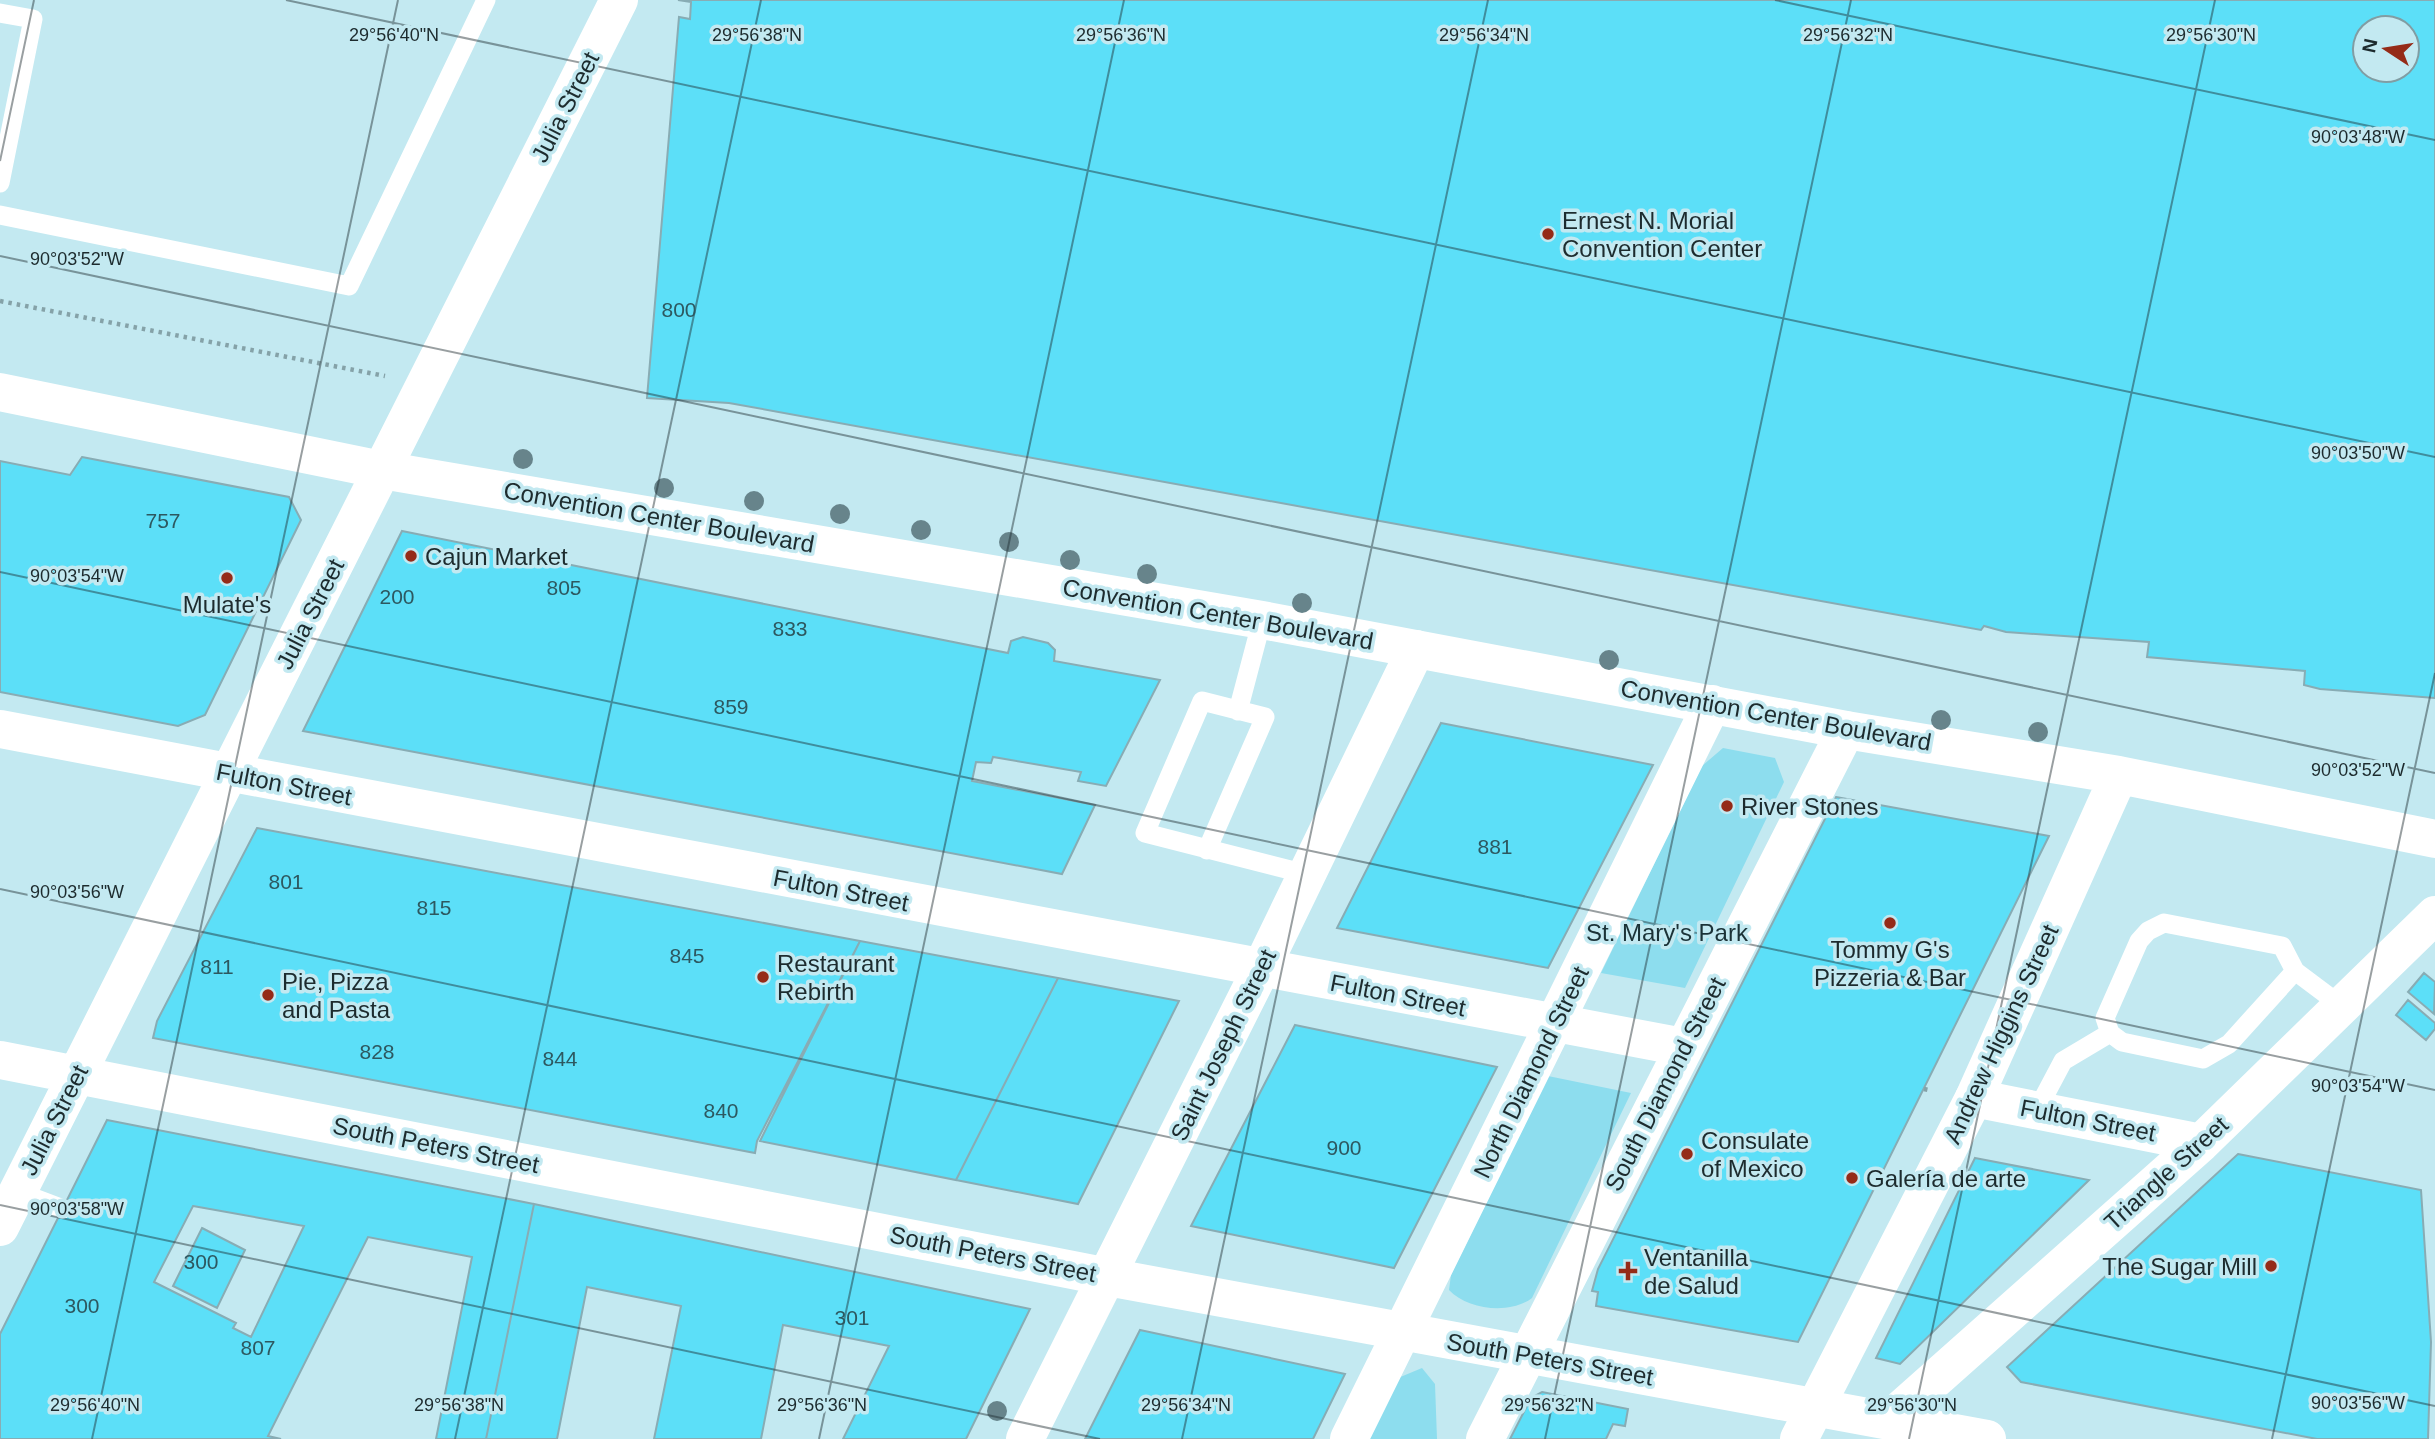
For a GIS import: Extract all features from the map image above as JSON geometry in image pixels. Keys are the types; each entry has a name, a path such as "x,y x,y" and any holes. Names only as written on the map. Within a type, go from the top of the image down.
{"street":[{"name":"Julia Street","path":"0,1227 619,0"},
{"name":"Convention Center Boulevard","path":"0,392 382,470 1262,620 1846,730 2119,775 2435,839"},
{"name":"Saint Joseph Street","path":"1025,1439 1261,969 1416,649"},
{"name":"North Diamond Street","path":"1349,1439 1712,704"},
{"name":"Fulton Street","path":"0,729 1683,1047"},
{"name":"South Diamond Street","path":"1485,1439 1846,730"},
{"name":"Andrew Higgins Street","path":"1807,1423 1974,1098 2119,775"},
{"name":"Triangle Street","path":"1888,1421 2201,1143 2435,915"},
{"name":"South Peters Street","path":"0,1060 1108,1277 1527,1355 1807,1423 1888,1421 1987,1439"},
{"name":"Fulton Street","path":"1974,1098 2201,1143"}],"lane":[{"path":"0,215 349,286 486,0"},
{"path":"0,13 33,19 0,183"},
{"path":"1238,711 1262,620"},
{"path":"1207,850 1265,717 1202,701 1145,833 1207,850 1306,874"},
{"path":"2295,971 2229,1044 2203,1059 2122,1042 2110,1033 2105,1018 2139,941 2148,931 2164,923 2282,946 2295,971 2343,1007"},
{"path":"2037,1110 2063,1061 2110,1033"},
{"path":"18,1192 63,1209"}],"path":[{"path":"0,301 393,377"}],"green space":[{"name":"St. Mary's Park","path":"1723,748 1775,758 1784,782 1685,988 1601,973 1702,766"},
{"path":"1548,1076 1631,1093 1532,1298 1512,1307 1478,1306 1457,1297 1449,1290 1451,1275"},
{"path":"1422,1368 1435,1384 1437,1439 1367,1439 1398,1378"}],"building":[{"name":"Ernest N. Morial Convention Center","path":"678,0 2435,0 2435,698 2320,689 2304,685 2305,671 2147,657 2149,642 2006,632 1984,626 1981,630 729,403 647,398 679,17 690,19 691,2"},
{"path":"82,457 289,497 301,520 205,715 178,726 0,692 0,461 70,475"},
{"path":"402,531 1008,653 1011,641 1023,637 1048,643 1055,650 1054,661 1160,680 1106,786 1078,781 1081,772 993,757 991,763 976,762 972,781 1095,805 1062,874 303,731"},
{"path":"1441,723 1653,765 1548,968 1337,928"},
{"path":"1836,797 2049,836 1798,1342 1596,1306 1598,1292 1592,1291 1598,1269"},
{"path":"257,828 860,941 757,1141 755,1153 153,1038 157,1021"},
{"path":"860,941 1058,978 956,1180 760,1141"},
{"path":"2424,973 2435,982 2434,1014 2408,992"},
{"path":"1058,978 1179,1001 1078,1204 956,1180"},
{"path":"2408,1000 2435,1023 2435,1029 2426,1040 2396,1015"},
{"path":"1295,1025 1497,1067 1394,1268 1191,1226"},
{"path":"107,1120 534,1204 486,1439 436,1439 472,1257 368,1237 268,1436 281,1439 0,1439 0,1334","holes":["193,1206 304,1226 251,1337 233,1328 236,1323 154,1282"]},
{"name":"The Sugar Mill","path":"2238,1154 2421,1190 2431,1342 2428,1439 2317,1439 2021,1382 2007,1367"},
{"path":"1975,1158 2089,1180 1900,1364 1876,1358"},
{"path":"534,1204 1030,1309 966,1439 843,1439 889,1346 783,1325 761,1439 654,1439 681,1306 587,1287 557,1439 486,1439"},
{"path":"202,1228 245,1250 217,1308 173,1286"},
{"path":"1140,1330 1345,1374 1313,1439 1085,1439"},
{"path":"1542,1392 1628,1409 1625,1426 1613,1424 1606,1439 1510,1439 1531,1398"}],"place":[{"name":"Ernest N. Morial Convention Center","path":"1548,234"},
{"name":"Cajun Market","path":"411,556"},
{"name":"Mulate's","path":"227,578"},
{"name":"River Stones","path":"1727,806"},
{"name":"Tommy G's Pizzeria & Bar","path":"1890,923"},
{"name":"Restaurant Rebirth","path":"763,977"},
{"name":"Pie, Pizza and Pasta","path":"268,995"},
{"name":"Consulate of Mexico","path":"1687,1154"},
{"name":"Galería de arte","path":"1852,1178"},
{"name":"The Sugar Mill","path":"2271,1266"},
{"name":"Ventanilla de Salud","path":"1628,1271"}]}
